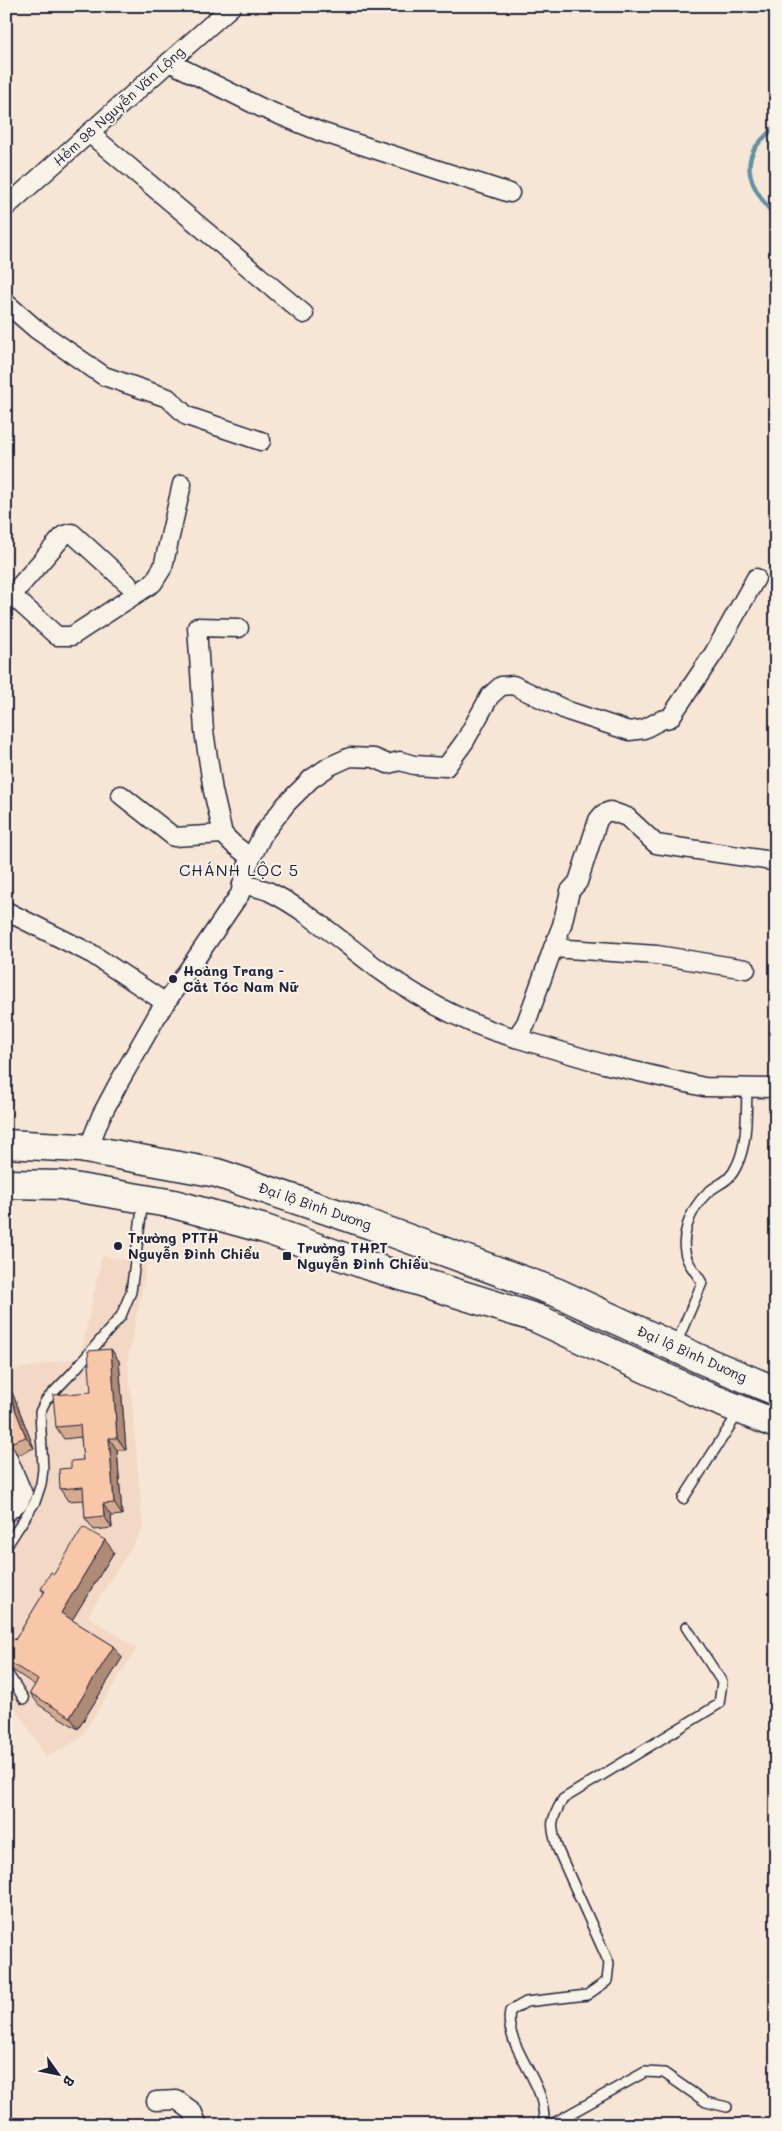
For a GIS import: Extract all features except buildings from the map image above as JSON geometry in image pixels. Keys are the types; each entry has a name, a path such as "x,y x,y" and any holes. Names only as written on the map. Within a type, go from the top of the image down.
{"highway":[{"name":"Đại lộ Bình Dương","path":"6,1144 88,1149 217,1173 371,1225 558,1293 776,1391"},
{"path":"6,1184 61,1184 143,1198 174,1204 265,1229 369,1266 536,1318 694,1391 776,1424"}],"street":[{"name":"Hẻm 98 Nguyễn Văn Lộng","path":"6,207 232,6"},
{"path":"170,62 262,108 321,132 510,193"},
{"path":"89,133 304,314"},
{"path":"6,303 36,329 104,376 168,398 187,416 261,441"},
{"path":"128,584 72,533 68,533 9,593 57,636 64,638 72,636 153,582 163,567 182,484"},
{"path":"88,1149 101,1116 166,1003 240,894 251,858 263,834 286,804 312,779 330,766 350,757 374,758 388,764 400,761 414,765 446,767 465,741 490,696 501,686 513,685 568,711 629,731 644,729 661,720 670,718 714,653 756,578"},
{"path":"239,628 197,627 204,731 213,791 223,834 251,858"},
{"path":"121,795 174,837 223,834"},
{"path":"516,1038 526,1023 562,925 570,891 578,882 598,820 603,814 610,811 626,817 656,844 776,860"},
{"path":"242,884 267,891 298,910 380,970 453,1014 496,1033 604,1064 704,1087 776,1088"},
{"path":"6,911 92,954 166,1003"},
{"path":"554,948 657,955 746,969"},
{"path":"6,1454 23,1494 19,1502 6,1513"},
{"path":"156,2101 177,2100 192,2111 198,2125"}],"lane":[{"path":"675,1347 702,1282 689,1263 683,1245 688,1227 696,1207 708,1193 727,1181 737,1165 745,1129 747,1088"},
{"path":"6,1547 34,1502 41,1484 43,1469 40,1412 46,1400 121,1316 130,1292 143,1198"},
{"path":"683,1499 740,1410"},
{"path":"545,2125 541,2097 510,2028 508,2021 510,2011 526,2002 587,1995 607,1981 609,1963 558,1850 551,1830 553,1815 563,1799 719,1704 722,1682 686,1626"},
{"path":"6,1671 24,1699"},
{"path":"550,2125 645,2072 664,2073 706,2102 727,2107"}],"shaded area":[{"path":"102,1256 147,1263 128,1360 143,1529 88,1616 137,1648 80,1739 46,1757 6,1693 6,1525 23,1511 28,1498 6,1448 6,1371 80,1357"}],"waterway":[{"path":"767,6 776,23"},
{"path":"776,124 755,148 749,167 754,185 764,203 776,218"}],"place":[{"name":"Hoàng Trang - Cắt Tóc Nam Nữ","path":"173,979"},
{"name":"Trường PTTH Nguyễn Đình Chiểu","path":"118,1246"},
{"name":"Trường THPT Nguyễn Đình Chiểu","path":"287,1256"}],"district":[{"name":"CHÁNH LỘC 5","path":"239,870"}]}
